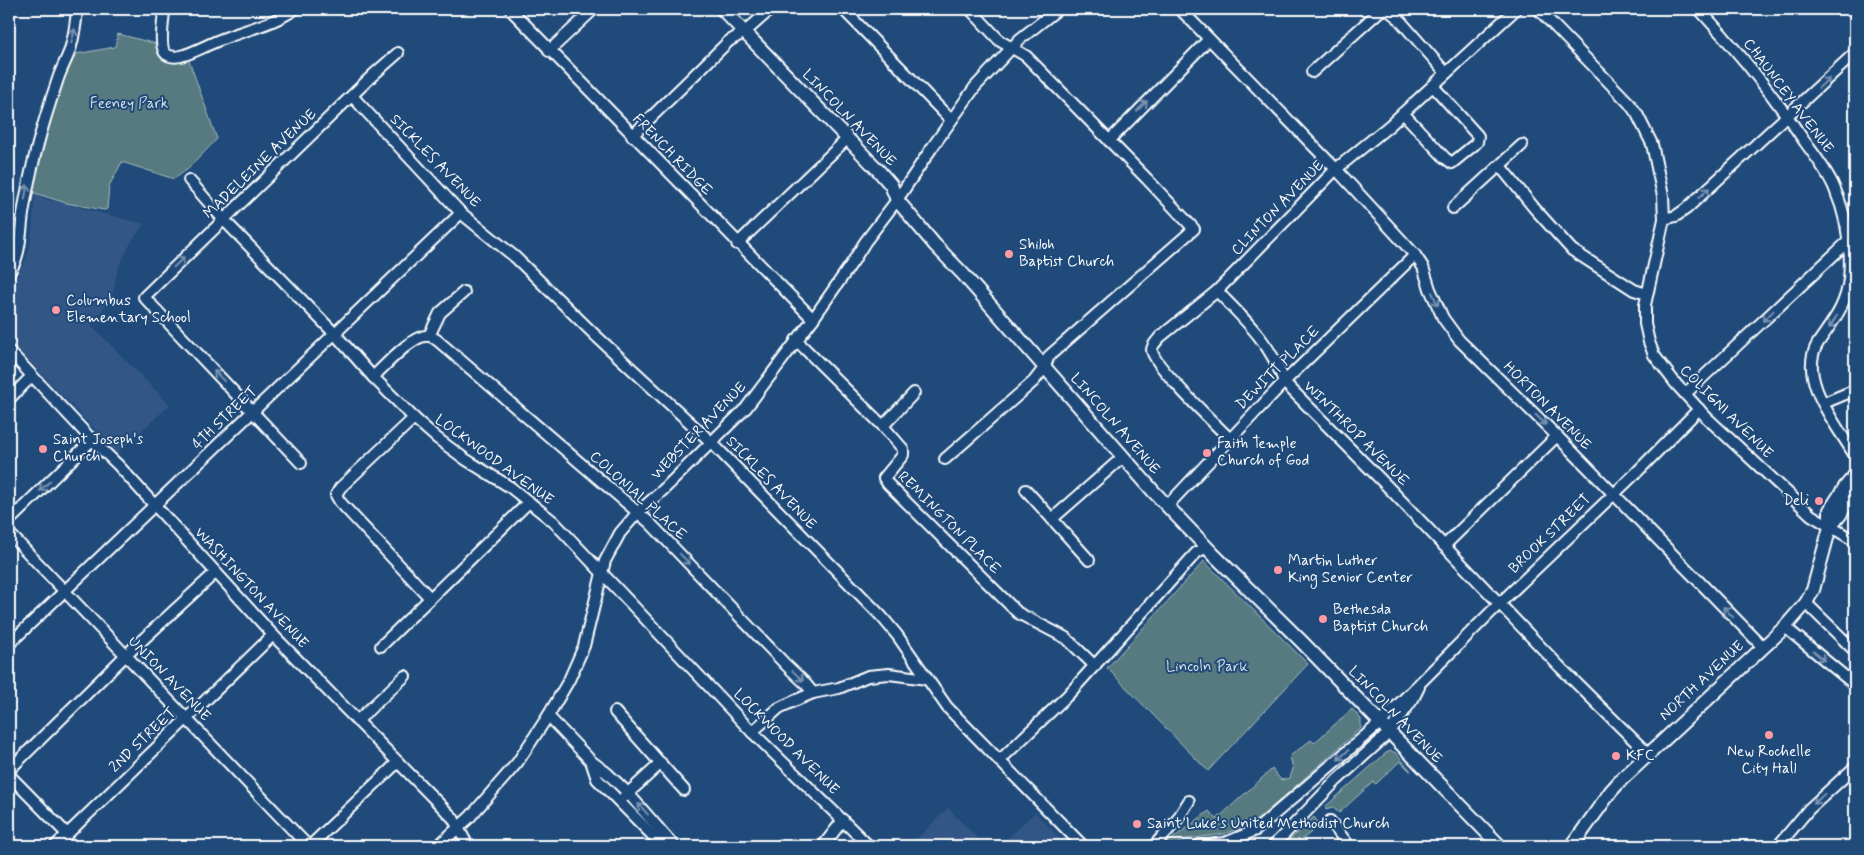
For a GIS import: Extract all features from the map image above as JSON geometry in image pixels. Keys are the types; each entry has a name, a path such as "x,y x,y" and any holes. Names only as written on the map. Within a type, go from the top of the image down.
{"main road":[{"name":"LINCOLN AVENUE","path":"722,9 891,185 897,200 1123,457 1206,547 1290,630 1500,846"},
{"name":"NORTH AVENUE","path":"1572,846 1611,791 1762,646 1785,627 1806,603 1813,590 1830,527 1830,510 1844,487 1855,475"},
{"name":"NORTH AVENUE","path":"1830,527 1840,515 1855,489"}],"street":[{"path":"9,272 15,263 20,249 28,180 37,144 58,79 70,50 78,9"},
{"path":"164,9 162,46 164,51 172,56 189,53 282,12 295,9"},
{"path":"549,51 594,9"},
{"path":"632,136 729,41 745,32 771,9"},
{"path":"843,9 952,120"},
{"path":"945,459 1034,381 1044,368 1049,356 1194,229 1026,56 1000,41 970,9"},
{"name":"WEBSTER AVENUE","path":"438,846 470,817 517,763 569,680 584,646 602,572 615,540 638,512 746,408 813,319 975,87 1011,47 1058,9"},
{"name":"HORTON AVENUE","path":"1180,9 1336,169 1415,255 1423,267 1430,289 1443,318 1459,340 1557,436 1762,646"},
{"path":"1312,72 1382,9"},
{"path":"1387,9 1446,73"},
{"name":"CLINTON AVENUE","path":"1230,439 1165,372 1153,356 1154,344 1160,337 1218,291 1336,169 1403,113 1516,9"},
{"name":"COLIGNI AVENUE","path":"1538,9 1622,94 1638,114 1652,144 1662,196 1664,219 1647,294 1645,324 1654,356 1699,409 1811,515 1855,542"},
{"name":"CHAUNCEY AVENUE","path":"1699,9 1750,66 1788,116 1834,187 1852,238 1847,292 1832,325 1812,356 1811,366 1812,376 1824,403 1855,456"},
{"name":"FRENCH RIDGE","path":"511,10 632,136 813,319"},
{"path":"1109,141 1209,39"},
{"name":"MADELEINE AVENUE","path":"253,412 144,297 398,53"},
{"path":"1664,219 1676,216 1686,209 1855,53"},
{"path":"1403,113 1452,163 1474,145 1477,142 1478,136 1432,86"},
{"name":"SICKLES AVENUE","path":"352,96 461,213 515,257 550,293 711,442 882,617 897,634 947,707 1083,846"},
{"path":"738,244 846,139"},
{"path":"1454,208 1522,145"},
{"path":"1500,166 1546,222 1572,250 1634,290 1647,294"},
{"name":"LOCKWOOD AVENUE","path":"189,180 223,220 334,333 373,378 438,439 510,487 559,527 752,732 869,846"},
{"name":"4TH STREET","path":"9,644 461,213"},
{"path":"1685,394 1852,238"},
{"name":"DEWITT PLACE","path":"1168,506 1284,382 1415,255"},
{"name":"WINTHROP AVENUE","path":"1218,291 1255,331 1270,351 1278,363 1284,382 1499,604 1648,754"},
{"path":"373,378 403,348 422,337 430,336 440,314 464,292"},
{"name":"COLONIAL PLACE","path":"430,336 447,348 638,512 805,683 813,694"},
{"name":"REMINGTON PLACE","path":"796,340 903,448 903,455 884,478 888,484 1018,613 1066,638 1096,666"},
{"name":"WASHINGTON AVENUE","path":"9,351 92,440 118,465 273,635 453,818 468,846"},
{"path":"9,399 32,376"},
{"path":"1824,403 1855,390"},
{"path":"883,426 914,393"},
{"name":"BROOK STREET","path":"1385,728 1413,698 1422,682 1499,604 1699,409"},
{"path":"253,412 300,463"},
{"path":"414,418 340,488 336,495 340,502 430,598"},
{"path":"1444,546 1557,436"},
{"path":"9,521 92,440"},
{"path":"1052,519 1123,457"},
{"path":"1026,490 1089,560"},
{"path":"381,646 529,502"},
{"name":"UNION AVENUE","path":"9,532 125,656 309,846"},
{"path":"999,762 1096,666 1196,553 1206,547"},
{"path":"9,770 125,656 215,573"},
{"path":"1806,603 1855,651"},
{"path":"1785,627 1855,685"},
{"name":"2ND STREET","path":"55,846 273,635"},
{"path":"752,732 779,708 794,700 839,688 879,674 927,679"},
{"path":"357,721 405,676"},
{"path":"615,712 684,790"},
{"path":"548,716 591,761 607,772 628,793 674,846"},
{"path":"1207,846 1225,843 1256,830 1385,728"},
{"path":"1273,846 1385,728"},
{"path":"591,761 597,778 663,846"},
{"path":"309,846 398,762"},
{"path":"619,802 661,762"},
{"path":"1778,846 1809,809 1855,767"},
{"path":"9,775 67,834"},
{"path":"1154,846 1177,820 1188,802"},
{"path":"823,846 843,820"},
{"path":"1330,822 1349,846"}],"shaded area":[{"name":"Columbus Elementary School","path":"35,196 144,224 132,241 118,268 113,293 92,326 170,405 117,453 9,340 9,288 26,259 31,238"},
{"path":"948,808 985,846 910,846"},
{"path":"1035,812 1067,846 999,846"}],"green space":[{"name":"Feeney Park","path":"118,34 157,44 161,55 188,58 217,139 188,169 174,179 122,162 109,186 107,209 104,210 66,203 31,192 55,104 76,54 115,47"},
{"name":"Lincoln Park","path":"1204,561 1308,664 1208,771 1107,668"},
{"path":"1352,709 1361,719 1361,728 1260,818 1224,834 1186,839 1174,846 1163,846 1209,811 1217,819 1272,769 1281,780 1290,778 1293,769 1290,756 1311,740 1314,743"},
{"path":"1391,751 1396,753 1411,771 1400,761 1376,784 1373,782 1339,813 1332,807 1326,809 1325,807 1386,753"},
{"path":"1314,817 1320,825 1294,846 1283,846"}],"place":[{"name":"Shiloh Baptist Church","path":"1009,254"},
{"name":"Columbus Elementary School","path":"56,310"},
{"name":"Saint Joseph's Church","path":"43,449"},
{"name":"Faith Temple Church of God","path":"1207,453"},
{"name":"Deli","path":"1819,501"},
{"name":"Martin Luther King Senior Center","path":"1278,570"},
{"name":"Bethesda Baptist Church","path":"1323,619"},
{"name":"New Rochelle City Hall","path":"1769,735"},
{"name":"KFC","path":"1616,756"},
{"name":"Saint Luke's United Methodist Church","path":"1137,824"}]}
